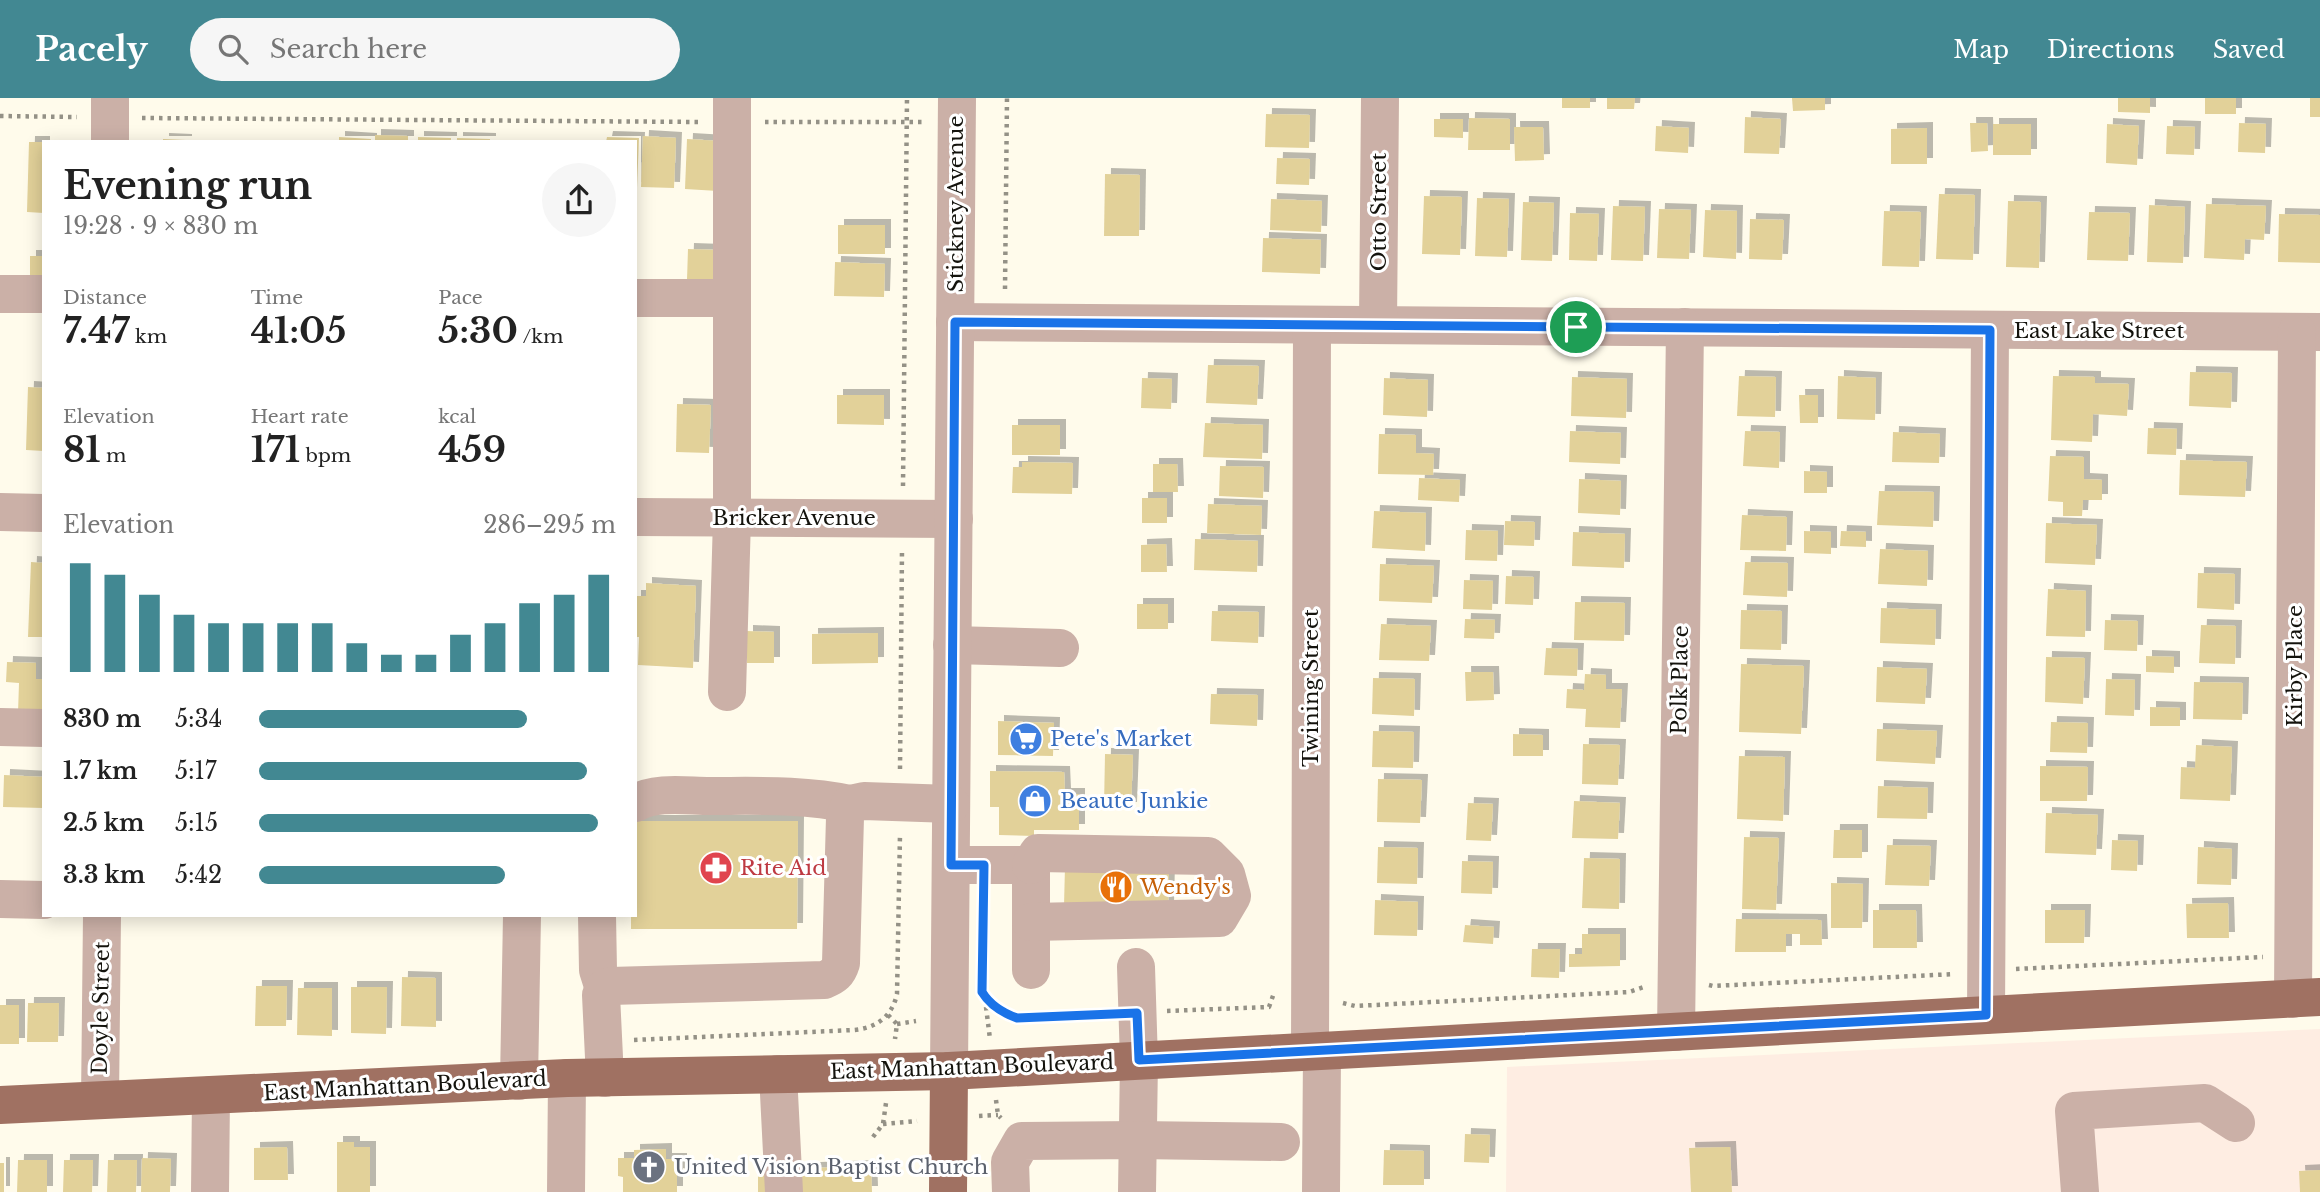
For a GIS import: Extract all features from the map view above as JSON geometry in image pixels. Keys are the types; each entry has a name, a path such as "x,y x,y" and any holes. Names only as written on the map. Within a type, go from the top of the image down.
{"main road":[{"name":"East Manhattan Boulevard","path":"0,1105 567,1078 949,1071 2306,998"},
{"name":"Stickney Avenue","path":"948,1192 949,1071"}],"street":[{"name":"Otto Street","path":"1378,325 1380,98"},
{"path":"727,692 732,518 732,110"},
{"name":"Stickney Avenue","path":"949,1071 957,110"},
{"path":"0,294 42,294"},
{"path":"637,298 731,298"},
{"name":"East Lake Street","path":"955,322 2308,332"},
{"name":"Twining Street","path":"1312,325 1316,1051 1321,1192"},
{"name":"Polk Place","path":"1676,1032 1685,327"},
{"path":"1986,1015 1990,330"},
{"name":"Kirby Place","path":"2306,998 2308,332"},
{"path":"0,512 42,513"},
{"name":"Bricker Avenue","path":"637,517 954,519"},
{"path":"952,645 1060,648"},
{"path":"0,727 42,728"},
{"path":"637,802 658,796 782,796 850,804 864,801 951,804"},
{"path":"605,1078 601,995 604,989 610,986 824,980 839,971 845,817 850,804"},
{"path":"1031,922 1219,918 1232,896 1226,874 1208,856 1038,853 1031,865 1031,922 1031,971"},
{"path":"951,865 1031,865"},
{"path":"0,899 42,900"},
{"name":"Doyle Street","path":"100,1100 102,917"},
{"path":"519,1081 522,917"},
{"path":"597,917 598,970 604,989"},
{"path":"1136,967 1139,1060 1137,1192"},
{"path":"778,1074 784,1192"},
{"path":"566,1192 567,1078"},
{"path":"210,1192 211,1096"},
{"path":"2080,1192 2074,1111 2205,1103 2236,1123"},
{"path":"1011,1192 1010,1162 1022,1141 1282,1142"}],"path":[{"path":"998,322 1006,306 1007,98"},
{"path":"0,116 110,119 732,110 957,110"},
{"path":"1705,981 1713,986 1986,973 2013,969 2258,959 2269,956"},
{"path":"982,985 982,992 989,1005 1017,1018 1269,1007 1274,996 1275,982"},
{"path":"1338,1000 1355,1006 1615,993 1636,990 1648,982"}],"shaded area":[{"path":"2320,1029 2320,1192 1506,1192 1507,1067"}],"building":[{"path":"1562,98 1590,98 1590,108 1562,108"},
{"path":"1607,98 1635,98 1634,109 1607,109"},
{"path":"1792,98 1825,98 1825,110 1793,111"},
{"path":"2118,98 2150,98 2150,113 2118,112"},
{"path":"2205,98 2236,98 2236,114 2205,114"},
{"path":"2310,98 2320,98 2320,117 2310,117"},
{"path":"1266,114 1310,115 1309,148 1265,147"},
{"path":"1745,117 1781,119 1779,154 1744,153"},
{"path":"1469,118 1510,119 1510,150 1468,150"},
{"path":"1434,119 1463,119 1463,138 1434,137"},
{"path":"1970,123 1987,123 1988,151 1971,152"},
{"path":"2239,123 2266,124 2265,153 2238,152"},
{"path":"1993,124 2031,124 2031,155 1993,155"},
{"path":"2107,124 2139,126 2137,165 2106,163"},
{"path":"1656,126 1689,128 1688,153 1655,151"},
{"path":"2167,126 2195,127 2194,155 2166,154"},
{"path":"1514,127 1543,127 1544,160 1515,161"},
{"path":"1927,128 1927,164 1891,164 1891,129"},
{"path":"375,135 408,136 408,140 375,140"},
{"path":"643,136 676,138 674,188 641,187"},
{"path":"339,137 371,139 371,140 339,140"},
{"path":"418,137 451,138 451,140 418,140"},
{"path":"607,137 639,138 637,188 637,140 606,140"},
{"path":"457,138 490,139 490,140"},
{"path":"687,139 720,141 718,191 685,189"},
{"path":"29,142 42,142 42,213 27,212"},
{"path":"1277,158 1310,159 1309,185 1276,184"},
{"path":"1105,174 1140,175 1139,236 1104,236"},
{"path":"1939,194 1975,195 1973,260 1936,259"},
{"path":"1424,196 1462,197 1460,255 1422,254"},
{"path":"1477,198 1509,199 1507,257 1475,256"},
{"path":"1271,199 1322,201 1321,232 1270,230"},
{"path":"2008,201 2041,202 2039,268 2006,267"},
{"path":"1523,202 1554,203 1552,261 1521,260"},
{"path":"2206,204 2266,206 2264,240 2245,239 2244,260 2204,258"},
{"path":"2149,205 2185,207 2183,263 2147,262"},
{"path":"1613,206 1645,207 1643,261 1611,260"},
{"path":"1659,209 1691,210 1689,259 1657,258"},
{"path":"1705,210 1737,211 1736,259 1703,257"},
{"path":"1884,211 1921,212 1919,267 1882,266"},
{"path":"2089,212 2130,213 2128,261 2087,260"},
{"path":"1570,213 1599,214 1597,261 1569,260"},
{"path":"2279,214 2320,215 2320,263 2278,262"},
{"path":"1750,219 1784,220 1782,260 1749,259"},
{"path":"838,225 885,225 885,254 838,254"},
{"path":"1263,238 1321,240 1320,274 1262,272"},
{"path":"688,249 717,250 716,280 687,280"},
{"path":"30,256 42,256 42,282 30,282"},
{"path":"835,262 885,264 884,297 834,296"},
{"path":"1208,365 1259,366 1257,405 1206,403"},
{"path":"2190,372 2232,373 2231,408 2189,406"},
{"path":"1739,376 1776,377 1775,417 1737,416"},
{"path":"1838,376 1876,378 1875,420 1837,419"},
{"path":"2053,376 2095,377 2095,383 2129,384 2127,416 2093,414 2092,442 2051,440"},
{"path":"1572,377 1627,379 1626,418 1571,416"},
{"path":"1142,378 1172,379 1171,409 1141,408"},
{"path":"1384,378 1428,380 1427,417 1383,415"},
{"path":"28,387 42,388 42,451 26,450"},
{"path":"837,395 884,395 884,425 837,424"},
{"path":"1799,395 1818,395 1818,423 1800,423"},
{"path":"677,404 711,405 709,453 676,452"},
{"path":"1205,423 1263,425 1262,459 1203,457"},
{"path":"1012,425 1060,425 1060,455 1012,455"},
{"path":"2148,428 2177,429 2176,455 2147,454"},
{"path":"1570,431 1621,433 1620,464 1569,462"},
{"path":"1745,431 1780,432 1779,468 1743,466"},
{"path":"1893,432 1940,434 1939,463 1892,462"},
{"path":"1379,434 1416,435 1416,453 1434,454 1433,475 1378,474"},
{"path":"2050,456 2084,457 2084,479 2102,480 2102,500 2083,500 2082,516 2063,516 2063,502 2048,501"},
{"path":"2180,460 2247,462 2245,497 2179,495"},
{"path":"1022,462 1073,463 1072,494 1012,493 1013,467 1022,467"},
{"path":"1153,464 1177,464 1178,492 1153,492"},
{"path":"1220,466 1264,467 1263,498 1219,496"},
{"path":"1804,471 1827,472 1827,493 1804,493"},
{"path":"1419,478 1460,480 1459,502 1418,500"},
{"path":"1579,479 1621,481 1620,515 1578,513"},
{"path":"1879,491 1934,492 1933,527 1877,525"},
{"path":"1142,498 1167,498 1167,523 1142,523"},
{"path":"1208,504 1262,506 1261,535 1207,533"},
{"path":"1374,511 1426,513 1425,551 1372,548"},
{"path":"1742,515 1787,517 1786,551 1740,550"},
{"path":"1505,521 1535,522 1534,546 1504,545"},
{"path":"2046,523 2097,525 2095,565 2045,563"},
{"path":"1466,530 1498,531 1497,561 1465,560"},
{"path":"1804,531 1831,532 1831,554 1804,553"},
{"path":"1841,531 1866,532 1866,547 1840,546"},
{"path":"1573,532 1625,534 1624,568 1572,566"},
{"path":"1195,539 1258,541 1257,572 1194,570"},
{"path":"1166,544 1167,572 1141,572 1141,545"},
{"path":"1880,549 1928,551 1927,586 1878,584"},
{"path":"31,562 42,563 42,637 28,637"},
{"path":"1745,562 1788,563 1787,597 1743,595"},
{"path":"1380,564 1434,566 1432,603 1379,601"},
{"path":"2198,573 2235,574 2234,610 2197,608"},
{"path":"1506,576 1534,577 1533,605 1505,604"},
{"path":"1464,580 1493,581 1492,610 1463,609"},
{"path":"646,583 696,586 693,668 638,665 637,596 646,596"},
{"path":"2048,589 2086,591 2085,637 2046,636"},
{"path":"1575,602 1625,603 1624,641 1574,640"},
{"path":"1137,604 1168,604 1168,629 1137,629"},
{"path":"1881,608 1936,610 1935,645 1880,643"},
{"path":"1741,610 1782,611 1781,650 1740,649"},
{"path":"1212,611 1259,612 1258,643 1211,641"},
{"path":"1465,619 1495,620 1494,639 1464,638"},
{"path":"2105,620 2138,621 2137,651 2104,650"},
{"path":"1381,624 1431,626 1429,661 1379,660"},
{"path":"2201,625 2236,626 2235,664 2199,663"},
{"path":"747,631 774,632 774,663 747,663"},
{"path":"878,633 878,663 812,664 812,634"},
{"path":"1546,648 1578,649 1577,676 1544,675"},
{"path":"2146,656 2174,657 2174,673 2146,672"},
{"path":"2046,657 2085,658 2083,704 2045,702"},
{"path":"7,662 36,663 36,679 42,679 42,714 18,713 19,683 6,682"},
{"path":"1741,664 1804,666 1801,734 1739,732"},
{"path":"1877,667 1927,669 1925,704 1876,702"},
{"path":"1465,672 1493,672 1494,700 1466,701"},
{"path":"1585,674 1606,675 1606,689 1622,689 1620,728 1585,727 1586,709 1566,708 1567,689 1584,690"},
{"path":"1373,678 1415,679 1414,716 1372,714"},
{"path":"2106,679 2135,680 2134,716 2105,715"},
{"path":"2194,682 2243,683 2242,720 2193,719"},
{"path":"1211,694 1258,695 1257,726 1210,724"},
{"path":"2150,707 2180,708 2180,726 2150,726"},
{"name":"Pete's Market","path":"998,721 1054,723 1053,756 998,755"},
{"path":"2051,722 2088,723 2087,753 2050,752"},
{"path":"1877,729 1937,731 1935,764 1876,761"},
{"path":"1373,731 1414,732 1413,768 1372,767"},
{"path":"1513,734 1543,735 1543,756 1513,756"},
{"path":"1583,744 1620,745 1618,785 1582,784"},
{"path":"2196,745 2232,747 2230,801 2180,799 2181,767 2195,768"},
{"path":"1105,754 1133,755 1131,808 1104,807"},
{"path":"1739,756 1785,757 1783,821 1737,819"},
{"path":"2040,766 2088,767 2087,801 2040,801"},
{"name":"Beaute Junkie","path":"990,771 1064,772 1065,794 1079,794 1079,830 1034,830 1034,836 999,835 999,807 990,807"},
{"path":"4,775 42,777 42,808 3,807"},
{"path":"1378,779 1422,780 1420,823 1377,822"},
{"path":"1878,786 1928,788 1927,819 1877,818"},
{"path":"1574,801 1620,803 1618,839 1572,838"},
{"path":"1468,803 1493,804 1491,841 1466,840"},
{"path":"2046,813 2098,815 2096,855 2045,853"},
{"name":"Rite Aid","path":"637,821 798,821 797,929 631,929 631,917 637,917"},
{"path":"1834,830 1862,830 1862,858 1833,858"},
{"path":"1744,837 1779,838 1776,910 1742,909"},
{"path":"2112,840 2138,841 2137,871 2111,870"},
{"path":"1887,845 1931,846 1929,886 1885,885"},
{"path":"1378,847 1418,848 1417,884 1377,883"},
{"path":"2198,847 2232,849 2231,885 2197,884"},
{"path":"1584,858 1620,859 1619,909 1582,908"},
{"path":"1462,861 1493,862 1492,894 1461,893"},
{"name":"Wendy's","path":"1065,866 1169,869 1168,909 1064,906"},
{"path":"1831,883 1863,884 1862,928 1831,928"},
{"path":"1375,900 1418,902 1417,936 1374,935"},
{"path":"2228,903 2229,938 2187,938 2186,904"},
{"path":"1873,910 1916,910 1917,948 1873,948"},
{"path":"2045,910 2085,910 2084,943 2045,943"},
{"path":"1736,919 1821,920 1822,945 1800,945 1800,934 1786,934 1786,952 1735,952"},
{"path":"1465,925 1494,927 1493,944 1463,942"},
{"path":"1582,934 1620,934 1620,966 1569,967 1569,954 1582,954"},
{"path":"1532,949 1560,949 1559,978 1531,977"},
{"path":"402,977 436,978 436,1027 401,1026"},
{"path":"256,986 287,986 286,1026 255,1026"},
{"path":"351,987 387,987 386,1034 351,1033"},
{"path":"298,988 332,988 332,1036 297,1035"},
{"path":"28,1003 59,1003 58,1042 27,1042"},
{"path":"0,1005 19,1005 19,1044 0,1044"},
{"path":"1465,1134 1490,1135 1489,1163 1464,1162"},
{"path":"337,1142 354,1142 354,1147 370,1147 370,1192 337,1192"},
{"path":"287,1147 288,1180 254,1180 254,1148"},
{"path":"1730,1147 1732,1192 1691,1192 1689,1148"},
{"name":"United Vision Baptist Church","path":"666,1149 666,1159 681,1159 681,1175 677,1174 677,1192 623,1192 623,1177 618,1176 618,1158 634,1158 634,1150"},
{"path":"1384,1150 1424,1151 1424,1185 1383,1185"},
{"path":"142,1158 171,1159 170,1192 141,1192"},
{"path":"18,1160 47,1160 47,1192 17,1192"},
{"path":"64,1160 93,1160 92,1192 63,1192"},
{"path":"108,1160 137,1160 136,1192 107,1192"},
{"path":"0,1163 4,1163 4,1192 0,1192"},
{"path":"871,1166 872,1192 758,1192 758,1170"},
{"path":"2320,1170 2320,1192 2300,1192 2299,1171"}],"place":[{"name":"Pete's Market","path":"1026,739"},
{"name":"Beaute Junkie","path":"1035,801"},
{"name":"Rite Aid","path":"716,868"},
{"name":"Wendy's","path":"1116,887"},
{"name":"United Vision Baptist Church","path":"649,1167"}],"route":[{"path":"955,322 1576,327 1990,330 1986,1015 1139,1060 1137,1013 1017,1018 1005,1014 991,1003 982,992 984,865 951,865 955,322"}]}
